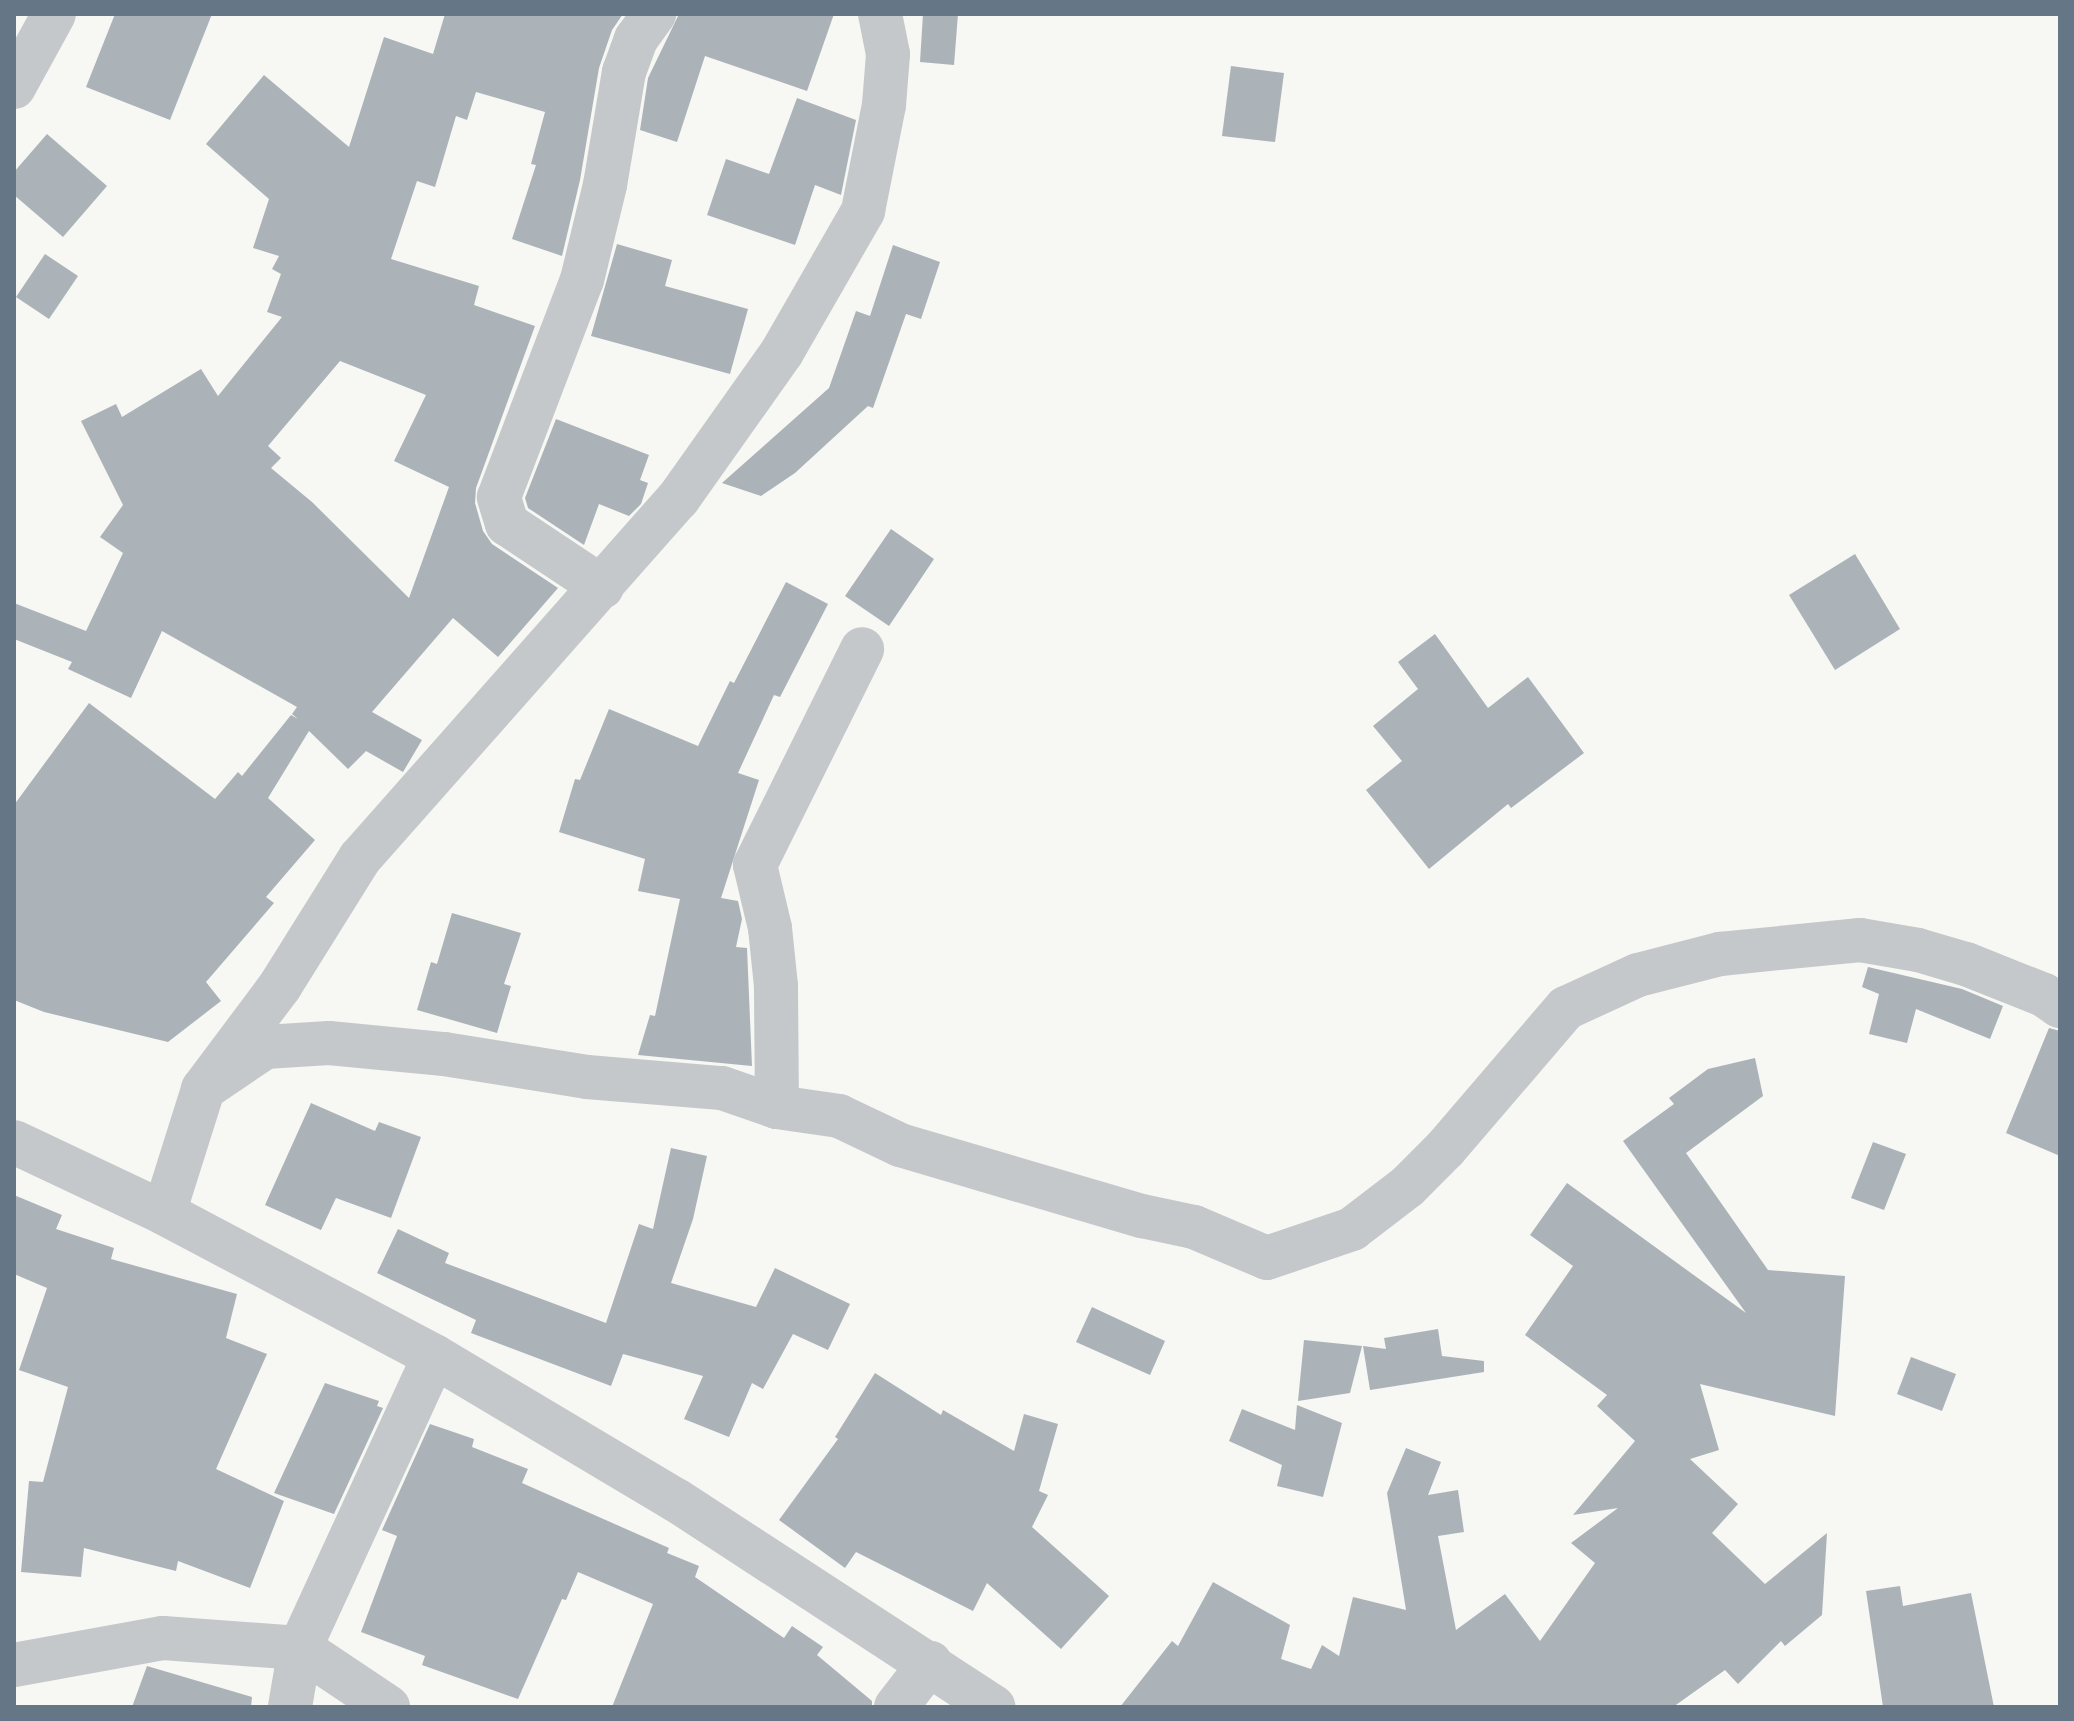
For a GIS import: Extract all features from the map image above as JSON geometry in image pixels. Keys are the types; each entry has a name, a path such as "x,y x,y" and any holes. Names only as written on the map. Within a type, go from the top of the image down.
{"street":[{"path":"14,87 54,14"},
{"path":"602,587 507,524 499,497 582,280 605,185 624,72 636,39 654,14"},
{"path":"164,1213 203,1089 280,986 360,858 678,499 782,352 863,211 884,105 888,54 880,14"},
{"path":"777,1107 776,986 770,928 755,865 862,649"},
{"path":"203,1089 265,1047 329,1043 444,1054 587,1077 722,1088 777,1107 839,1116 900,1145 936,1152 1142,1216 1194,1227 1267,1258 1352,1229 1407,1187 1566,1008 1638,975 1720,954 1860,940 1918,950 1966,964 2044,995 2060,1006"},
{"path":"14,1142 164,1213 434,1356 676,1500 994,1707"},
{"path":"290,1707 300,1648 434,1356"},
{"path":"14,1665 163,1638 300,1648 388,1707"},
{"path":"896,1707 930,1663"}],"building":[{"path":"115,14 212,14 170,120 86,87"},
{"path":"445,14 623,14 612,30 599,68 580,180 562,256 512,239 536,165 531,164 545,112 476,92 467,120 456,116 435,187 417,181 391,259 479,286 474,305 535,326 476,488 475,503 483,531 492,544 558,588 498,657 453,618 372,712 422,740 403,772 366,751 348,769 309,731 268,798 315,840 266,897 274,903 206,982 221,1001 168,1042 44,1012 14,1000 14,805 89,703 215,799 238,772 242,776 291,715 298,719 292,714 297,707 162,631 131,698 68,669 72,662 14,639 14,603 86,631 123,553 100,537 123,505 81,421 116,404 122,417 201,369 218,396 282,317 267,312 281,274 272,269 279,256 253,248 269,199 206,144 264,75 349,147 384,37 433,54","holes":["340,361 426,395 394,461 449,487 409,598 312,502 271,468 281,458 268,446"]},
{"path":"679,14 834,14 807,91 705,56 677,142 640,130 648,78"},
{"path":"923,14 958,14 954,65 920,62"},
{"path":"1231,66 1284,73 1275,142 1222,136"},
{"path":"797,98 856,120 841,195 815,185 795,245 707,215 726,159 769,174"},
{"path":"47,134 107,186 63,237 14,195 14,172"},
{"path":"617,244 672,260 665,286 748,309 730,374 591,336"},
{"path":"893,245 940,262 921,319 906,314 873,408 868,406 795,473 761,496 722,483 829,388 856,311 870,316"},
{"path":"45,254 78,276 49,319 16,297"},
{"path":"556,419 649,455 640,480 648,483 641,504 629,516 599,504 584,545 528,508 525,498"},
{"path":"891,529 934,559 889,626 845,596"},
{"path":"1855,554 1900,629 1835,670 1789,595"},
{"path":"786,582 828,604 780,697 774,695 738,773 759,780 721,898 738,901 742,919 736,947 747,948 752,1066 638,1055 650,1015 655,1016 680,899 638,891 645,859 559,832 575,779 580,780 609,709 698,746 730,681 734,683"},
{"path":"1435,634 1488,708 1528,677 1584,753 1511,808 1508,804 1429,869 1366,790 1402,761 1373,726 1418,689 1398,662"},
{"path":"452,913 521,933 504,984 511,986 497,1033 417,1010 431,962 437,964"},
{"path":"1868,967 1962,989 2003,1006 1990,1039 1916,1009 1907,1043 1869,1034 1879,994 1862,987"},
{"path":"2049,1028 2060,1031 2060,1156 2006,1133"},
{"path":"1755,1058 1763,1096 1686,1153 1768,1270 1845,1276 1835,1416 1700,1384 1719,1450 1690,1459 1738,1504 1712,1533 1765,1584 1827,1533 1822,1615 1785,1646 1781,1641 1738,1684 1725,1670 1673,1707 1120,1707 1172,1641 1178,1646 1213,1582 1290,1625 1281,1659 1311,1669 1322,1645 1339,1656 1353,1597 1406,1610 1387,1493 1406,1448 1441,1462 1428,1495 1458,1490 1464,1532 1438,1536 1456,1630 1505,1594 1540,1641 1595,1563 1571,1543 1618,1508 1573,1515 1635,1441 1597,1406 1607,1395 1525,1335 1573,1266 1530,1235 1567,1183 1746,1313 1623,1141 1674,1104 1669,1098 1708,1069"},
{"path":"311,1103 375,1131 379,1122 421,1137 391,1218 336,1198 321,1230 265,1205"},
{"path":"1873,1142 1906,1154 1884,1210 1851,1198"},
{"path":"671,1148 707,1156 693,1219 671,1283 756,1307 775,1268 850,1304 828,1350 793,1334 763,1389 752,1383 729,1437 684,1419 703,1376 623,1354 611,1386 471,1333 476,1320 377,1273 398,1229 449,1253 445,1263 606,1323 639,1224 653,1229"},
{"path":"14,1195 62,1215 56,1229 114,1248 111,1259 237,1294 226,1338 267,1354 216,1469 284,1501 250,1588 178,1561 176,1571 84,1548 81,1577 21,1572 29,1481 43,1482 68,1387 19,1370 47,1288 14,1274"},
{"path":"1092,1307 1165,1341 1150,1375 1076,1342"},
{"path":"1438,1329 1442,1356 1484,1361 1484,1372 1370,1390 1363,1346 1386,1349 1384,1338"},
{"path":"1304,1340 1362,1346 1350,1393 1298,1401"},
{"path":"1911,1357 1956,1374 1942,1411 1897,1394"},
{"path":"875,1373 941,1415 943,1410 1014,1451 1024,1414 1058,1424 1039,1491 1048,1495 1032,1527 1109,1596 1061,1649 987,1583 973,1611 856,1552 845,1568 779,1520 838,1439 835,1437"},
{"path":"325,1383 379,1401 377,1406 383,1408 334,1514 274,1493"},
{"path":"1297,1405 1342,1423 1323,1497 1277,1486 1282,1465 1229,1441 1242,1409 1295,1430"},
{"path":"430,1424 474,1439 472,1447 528,1469 522,1483 669,1548 667,1553 699,1566 695,1577 784,1638 792,1626 823,1647 817,1655 872,1701 872,1707 612,1707 653,1604 578,1572 566,1600 562,1599 518,1699 422,1665 425,1656 361,1632 397,1536 382,1530"},
{"path":"1900,1586 1903,1606 1971,1593 1994,1707 1883,1707 1866,1591"},
{"path":"147,1666 252,1697 251,1707 132,1707"}]}
